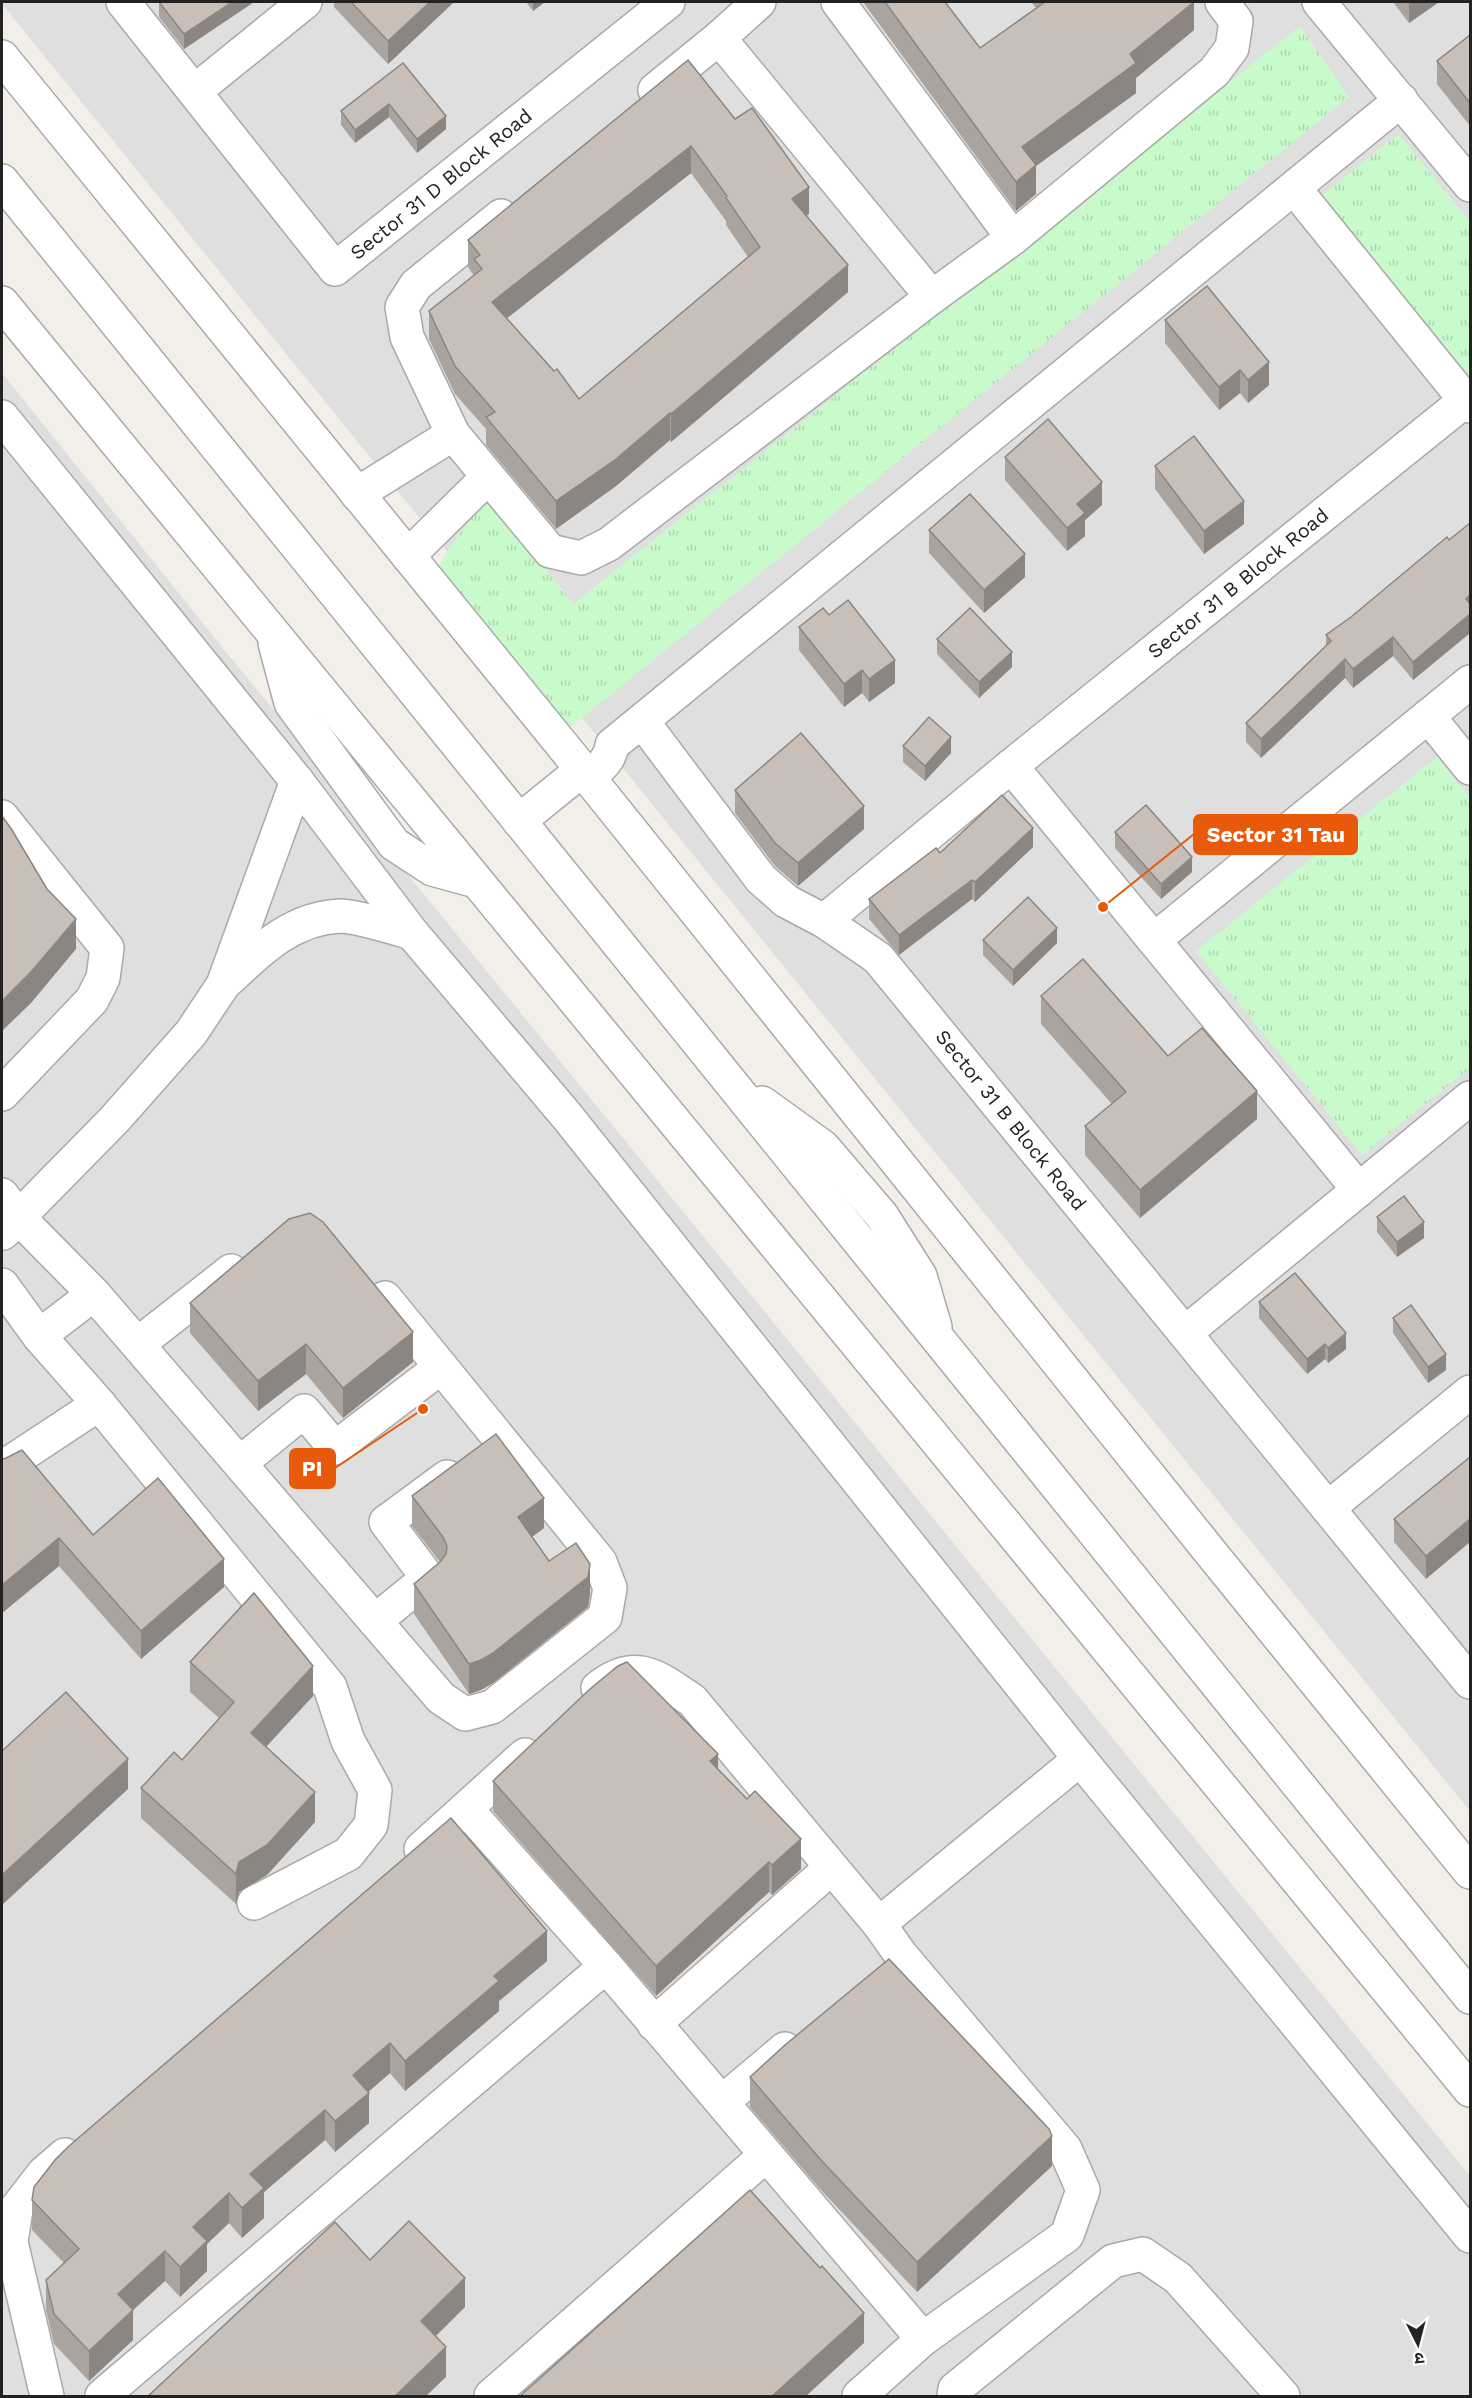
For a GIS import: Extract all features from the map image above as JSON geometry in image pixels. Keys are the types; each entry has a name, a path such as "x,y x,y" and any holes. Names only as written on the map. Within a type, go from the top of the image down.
{"street":[{"name":"Sector 31 D Block Road","path":"123,2 335,269 668,2"},
{"path":"195,91 305,2"},
{"path":"637,105 759,2"},
{"path":"837,2 1013,238"},
{"path":"526,195 416,285 402,307 407,337 453,434 550,551 581,558 609,544 932,297 1013,238 1214,72 1232,48 1236,21 1222,2"},
{"path":"1319,2 1470,185"},
{"path":"719,38 932,297"},
{"path":"2,57 582,769 1184,1520 1470,1872"},
{"path":"519,821 582,769 606,762 612,745 1401,100"},
{"path":"2,182 1470,1997"},
{"name":"Sector 31 B Block Road","path":"824,921 1011,766 1468,403 1294,188"},
{"path":"2,303 1470,2090"},
{"path":"2,417 297,781 412,933 566,1115 1080,1759 1470,2236"},
{"path":"357,494 453,434"},
{"path":"408,556 488,477"},
{"path":"1154,940 1470,682"},
{"path":"1428,716 1470,768"},
{"name":"Sector 31 B Block Road","path":"642,721 761,879 786,901 824,921 878,958 1470,1682"},
{"path":"1011,766 1359,1190"},
{"path":"223,985 297,781"},
{"path":"2,817 107,948 103,978 92,1000 2,1094"},
{"path":"366,1275 600,1562 610,1588 605,1617 492,1707 465,1714 441,1698 94,1294 7,1216 114,1120 191,1033 223,985 271,940 303,922 342,916 412,933"},
{"path":"1185,1333 1470,1098"},
{"path":"138,1344 251,1255"},
{"path":"2,1285 39,1336 99,1404 330,1688 348,1741 375,1790 371,1825 348,1854 254,1904"},
{"path":"39,1336 94,1294"},
{"path":"240,1463 304,1411 335,1448 441,1367"},
{"path":"1328,1508 1470,1392"},
{"path":"2,1467 99,1404"},
{"path":"375,1621 428,1578 386,1522 500,1438"},
{"path":"578,1705 608,1680 630,1671 655,1676 692,1700 1065,2149 1083,2190 1067,2235 923,2339 859,2397"},
{"path":"395,1872 467,1810 544,1737"},
{"path":"879,1924 1080,1759"},
{"path":"467,1810 606,1966 923,2339"},
{"path":"654,2024 831,1868"},
{"path":"874,1977 901,1954"},
{"path":"102,2397 606,1966"},
{"path":"722,2102 811,2028"},
{"path":"47,2397 11,2242 16,2209 44,2173 89,2135"},
{"path":"491,2397 766,2155"},
{"path":"954,2397 955,2389 1113,2261 1143,2254 1178,2278 1283,2397"}],"shaded area":[{"path":"2,2 1470,2 1470,1811 2,4"},
{"path":"2,373 218,642 1470,2176 1470,2396 2,2396"}],"green space":[{"path":"1300,26 1349,97 568,729 438,566 488,493 573,604"},
{"path":"1398,134 1470,222 1470,384 1318,199"},
{"path":"1437,757 1470,798 1470,1068 1362,1155 1196,951"}],"building":[{"path":"159,2 232,2 184,34"},
{"path":"351,2 430,2 388,41"},
{"path":"885,2 945,2 980,48 1045,2 1194,2 1130,54 1136,63 1022,147 1036,165 1016,182"},
{"path":"1470,35 1470,103 1437,61"},
{"path":"688,60 735,119 752,108 809,187 792,199 848,265 616,459 556,501 486,417 495,412 455,366 429,311 482,269 474,259 480,255 468,240","holes":["691,146 727,196 726,198 760,247 579,399 557,369 554,371 492,302"]},
{"path":"403,63 446,116 417,139 389,104 355,130 341,111"},
{"path":"1207,286 1269,362 1248,380 1240,370 1219,387 1165,320"},
{"path":"1048,419 1102,482 1077,504 1085,513 1067,528 1005,457"},
{"path":"1194,436 1244,501 1204,531 1155,466"},
{"path":"970,494 1025,554 984,590 929,530"},
{"path":"1470,523 1470,595 1466,599 1470,604 1470,614 1413,662 1393,637 1353,669 1345,659 1261,739 1246,723 1331,641 1326,635 1447,537 1449,540"},
{"path":"848,600 895,660 869,679 862,670 844,684 799,627 823,608 829,615"},
{"path":"970,608 1012,652 979,682 937,639"},
{"path":"929,717 951,737 925,766 903,746"},
{"path":"801,733 864,806 798,863 775,843 735,790"},
{"path":"1002,795 1033,828 975,882 972,880 899,935 869,899 936,848 940,853"},
{"path":"1146,805 1192,857 1161,884 1115,832"},
{"path":"2,816 47,889 76,919 31,972 2,1001"},
{"path":"1028,897 1057,928 1013,970 983,940"},
{"path":"1083,959 1168,1056 1202,1028 1257,1091 1140,1190 1085,1126 1126,1092 1041,996"},
{"path":"1404,1196 1424,1222 1397,1242 1377,1217"},
{"path":"310,1213 323,1222 413,1332 343,1388 306,1344 258,1381 190,1303 289,1219"},
{"path":"1295,1273 1346,1333 1328,1348 1325,1344 1307,1359 1259,1302"},
{"path":"1411,1305 1446,1354 1428,1367 1393,1318"},
{"path":"496,1434 544,1498 518,1517 549,1561 576,1543 590,1564 588,1577 493,1653 469,1664 414,1584 440,1562 446,1554 447,1546 443,1537 412,1496"},
{"path":"22,1450 93,1535 158,1478 224,1559 141,1631 59,1538 2,1585 2,1458"},
{"path":"1470,1457 1470,1519 1426,1556 1394,1519"},
{"path":"254,1593 313,1666 251,1733 315,1792 267,1845 239,1862 236,1874 141,1788 174,1752 182,1760 234,1702 190,1662"},
{"path":"627,1662 718,1754 710,1761 747,1799 755,1791 801,1839 772,1865 769,1862 656,1966 493,1781 590,1689 618,1666"},
{"path":"66,1692 128,1759 2,1875 2,1751"},
{"path":"451,1818 547,1931 494,1976 499,1981 405,2061 390,2043 353,2075 369,2093 335,2121 325,2110 250,2174 264,2188 242,2208 229,2193 193,2227 207,2241 180,2267 165,2251 118,2294 133,2310 89,2351 54,2314 46,2280 79,2249 32,2200 34,2187 69,2146"},
{"path":"889,1959 1049,2129 1052,2136 917,2262 820,2159 750,2077"},
{"path":"750,2190 864,2313 771,2397 519,2397"},
{"path":"409,2221 465,2278 421,2321 446,2347 394,2397 147,2397 335,2222 370,2260"}],"place":[{"name":"Sector 31 Tau","path":"1103,907"},
{"name":"PI","path":"423,1409"}]}
